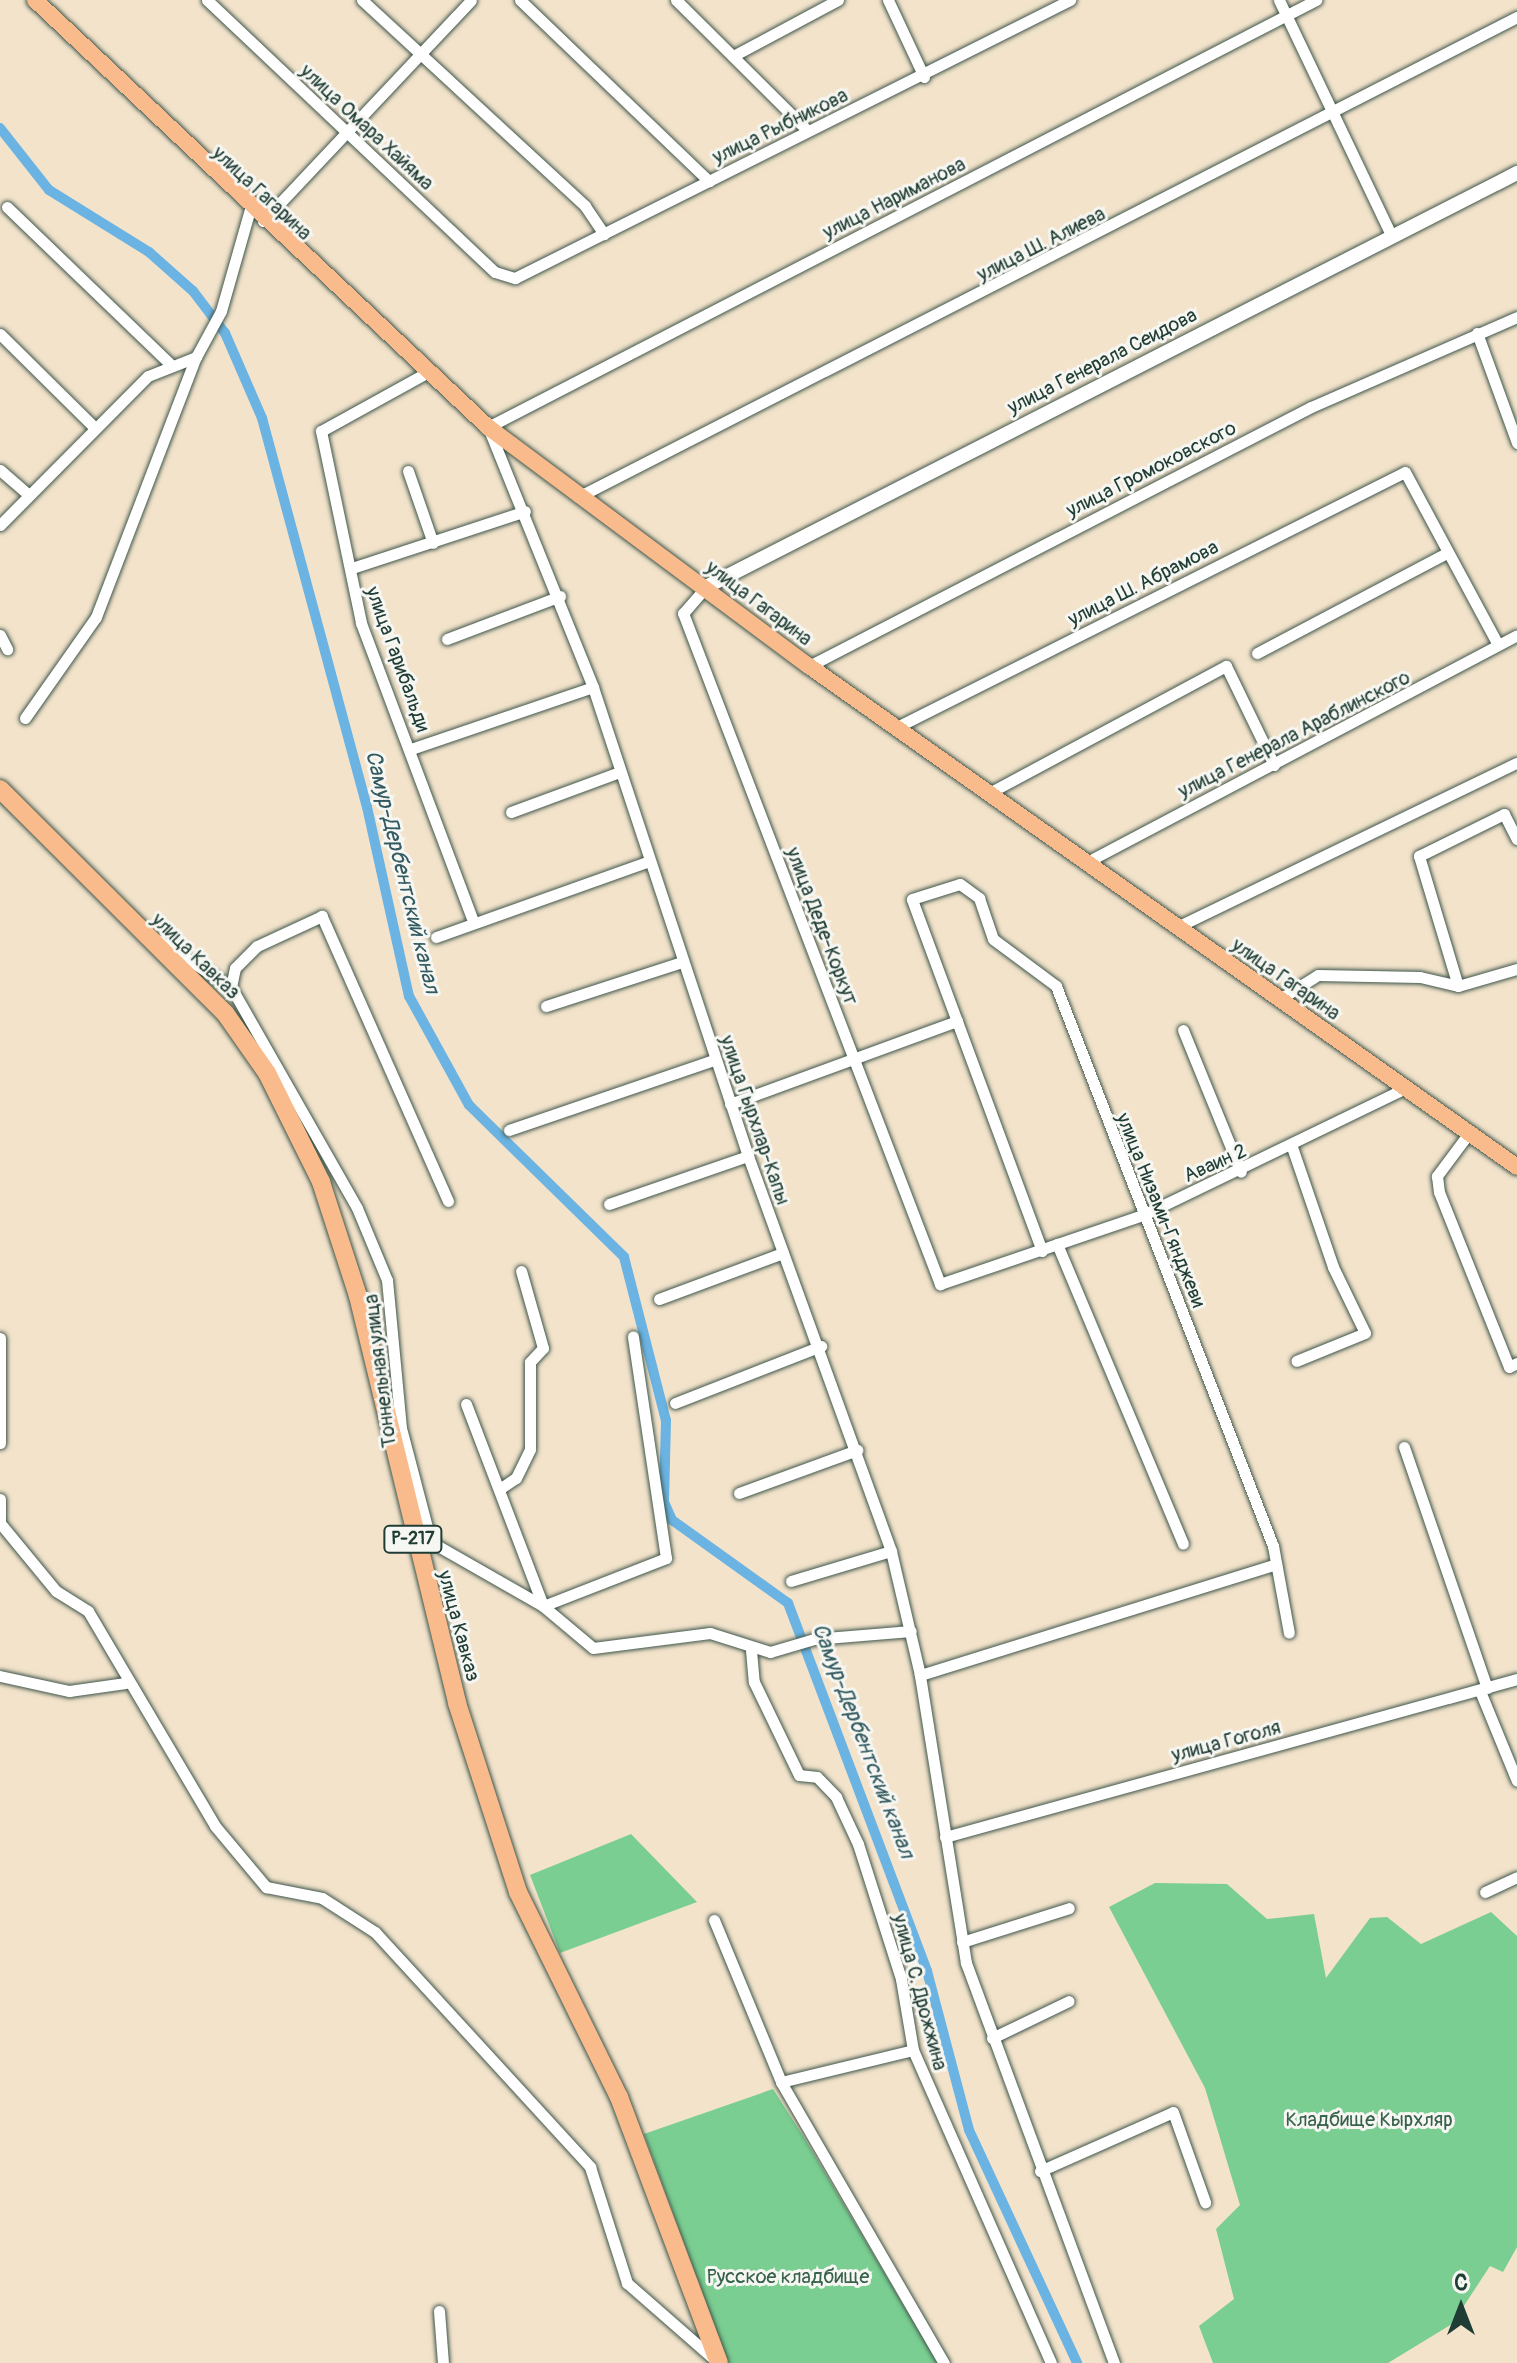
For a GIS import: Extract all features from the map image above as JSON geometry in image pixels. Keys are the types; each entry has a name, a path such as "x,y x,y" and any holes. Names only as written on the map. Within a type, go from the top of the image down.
{"highway":[{"name":"улица Кавказ","path":"0,789 141,933 225,1013 267,1073 321,1182 358,1296 415,1550 518,1892 619,2097 719,2363"}],"main road":[{"name":"улица Гагарина","path":"35,0 256,215 488,427 809,666 1517,1167"}],"street":[{"name":"улица Омара Хайяма","path":"207,0 504,278"},
{"path":"362,0 585,206 604,234"},
{"path":"25,718 96,617 196,357 209,328 221,311 256,215 345,130 417,52 471,0"},
{"path":"520,0 709,181"},
{"path":"676,0 807,130"},
{"path":"733,56 838,0"},
{"path":"888,0 924,77"},
{"name":"улица Рыбникова","path":"504,278 604,234 807,130 924,77 1070,0"},
{"path":"1279,0 1391,235"},
{"name":"улица Нариманова","path":"488,427 1316,0"},
{"name":"улица Ш. Алиева","path":"578,497 1336,116 1517,17"},
{"name":"улица Генерала Сеидова","path":"706,587 1517,173"},
{"path":"7,207 170,364"},
{"name":"улица Громоковского","path":"809,666 1311,407 1517,317"},
{"path":"1477,333 1517,443"},
{"path":"0,334 95,428"},
{"path":"0,525 26,493 95,428 170,364 196,357"},
{"name":"улица Гарибальди","path":"428,372 321,431 352,568 361,623 411,749 472,918"},
{"name":"улица Гырхлар-Капы","path":"488,427 560,596 593,687 714,1060 783,1253 821,1346 891,1551 920,1675 945,1837"},
{"path":"0,470 26,493"},
{"path":"408,471 433,543"},
{"name":"улица Ш. Абрамова","path":"897,727 1405,472 1447,553"},
{"path":"352,568 525,511"},
{"path":"1257,653 1447,553 1498,645"},
{"name":"улица Деде-Коркут","path":"706,587 683,613 940,1284"},
{"path":"447,639 560,596"},
{"path":"0,635 7,649"},
{"name":"улица Генерала Араблинского","path":"1085,863 1517,635"},
{"path":"989,793 1226,666 1274,765"},
{"path":"411,749 593,687"},
{"path":"1177,927 1517,763"},
{"path":"511,812 620,772"},
{"path":"1458,986 1419,856 1504,814 1517,839"},
{"path":"436,937 472,918 649,861"},
{"name":"улица Низами-Гянджеви","path":"957,1021 912,899 960,884 979,898 993,939 1056,986 1276,1564 1289,1633"},
{"path":"141,933 231,987 235,968 257,946 322,916 448,1201"},
{"path":"546,1006 682,962"},
{"path":"1280,999 1318,975 1340,973 1458,986 1517,969"},
{"name":"Тоннельная улица","path":"231,987 357,1208 387,1280 401,1428 427,1534 444,1552 543,1606"},
{"path":"730,1104 957,1021 1042,1251"},
{"path":"1183,1030 1241,1172"},
{"path":"509,1130 714,1060"},
{"name":"Аваин 2","path":"940,1284 1143,1215 1241,1172 1406,1088"},
{"path":"1469,1133 1437,1176 1513,1365"},
{"path":"1292,1147 1333,1267 1365,1333 1296,1361"},
{"path":"609,1204 748,1156"},
{"path":"1057,1244 1183,1544"},
{"path":"659,1299 783,1253"},
{"path":"501,1488 516,1478 530,1449 530,1362 543,1348 521,1271"},
{"path":"543,1606 666,1558 633,1336"},
{"path":"0,1338 0,1443"},
{"path":"675,1403 821,1346"},
{"path":"466,1404 501,1488 543,1606 579,1639 607,1652 710,1633 751,1650 787,1648 814,1639 911,1631"},
{"path":"1404,1447 1483,1690 1517,1781"},
{"path":"739,1493 857,1450"},
{"path":"0,1499 0,1524 56,1591 88,1611 125,1683 215,1826 266,1887 322,1898 375,1932 590,2167 627,2283 719,2363"},
{"path":"415,1550 444,1552"},
{"path":"791,1581 891,1551"},
{"path":"920,1675 1276,1564"},
{"name":"улица С. Дрожжина","path":"751,1650 754,1682 799,1775 817,1777 836,1797 858,1844 901,1979 913,2050 1051,2363"},
{"path":"0,1676 69,1691 125,1683"},
{"name":"улица Гоголя","path":"945,1837 1517,1679"},
{"path":"945,1837 962,1942 992,2038 1114,2363"},
{"path":"1485,1892 1517,1877"},
{"path":"962,1942 1069,1908"},
{"path":"714,1920 781,2082 944,2363"},
{"path":"992,2038 1069,2001"},
{"path":"781,2082 913,2050"},
{"path":"1040,2171 1173,2112 1205,2202"},
{"path":"439,2311 443,2363"}],"green space":[{"path":"631,1834 697,1902 560,1953 530,1875"},
{"name":"Кладбище Кырхляр","path":"1155,1883 1227,1884 1267,1919 1314,1914 1326,1978 1370,1918 1387,1917 1421,1944 1491,1912 1517,1936 1517,2247 1503,2272 1490,2266 1452,2324 1388,2363 1213,2363 1199,2326 1234,2299 1216,2229 1240,2205 1205,2088 1109,1907"},
{"name":"Русское кладбище","path":"773,2089 938,2363 728,2363 644,2134"}],"waterway":[{"name":"Самур-Дербентский канал","path":"0,128 49,190 149,252 193,291 225,333 262,418 367,807 409,996 469,1105 624,1257 666,1420 664,1502 672,1520 788,1603 927,1971 969,2130 1077,2363"}]}
